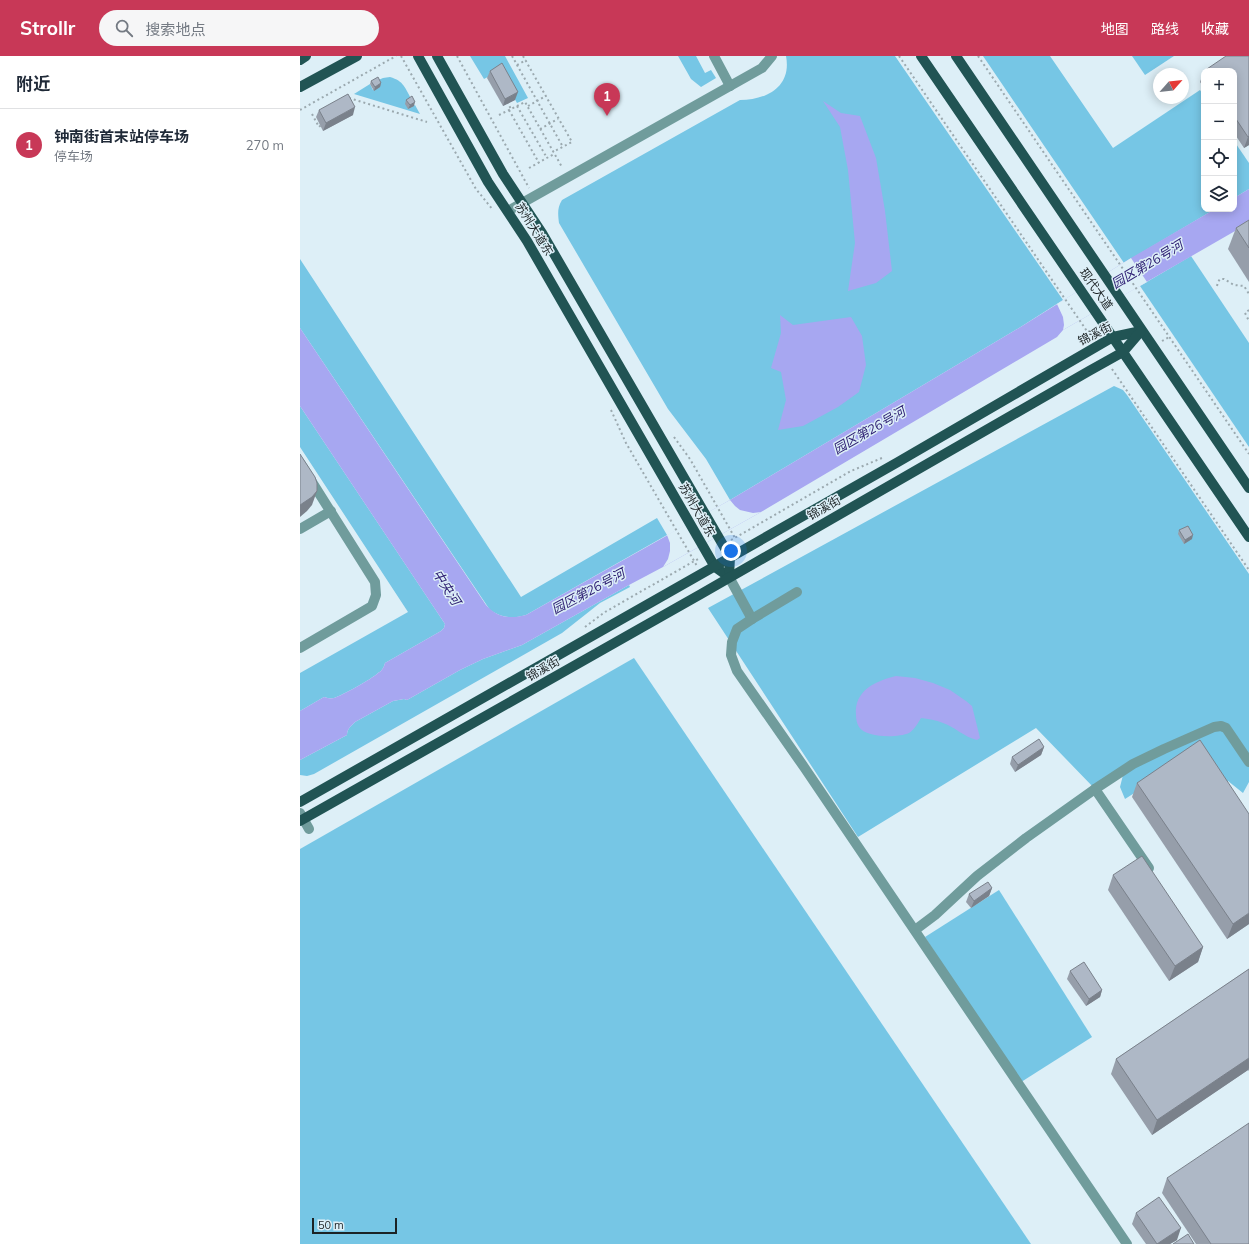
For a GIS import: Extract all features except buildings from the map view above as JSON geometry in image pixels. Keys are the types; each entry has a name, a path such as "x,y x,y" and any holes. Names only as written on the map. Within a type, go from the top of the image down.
{"main road":[{"path":"300,60 306,56"},
{"path":"300,87 357,56"},
{"name":"苏州大道东","path":"418,56 488,182 527,241 690,522 714,567 729,578"},
{"name":"苏州大道东","path":"437,56 503,174 522,202 730,557"},
{"name":"现代大道","path":"921,56 1249,537"},
{"name":"现代大道","path":"956,56 1141,331 1249,488"},
{"name":"锦溪街","path":"300,802 898,462 1113,337 1141,331"},
{"name":"锦溪街","path":"301,818 729,578 1123,352 1141,331"},
{"path":"729,578 730,557"}],"lane":[{"path":"508,211 762,68 772,56"},
{"path":"717,57 730,86"},
{"path":"300,463 375,582 376,595 372,606 300,648"},
{"path":"300,529 331,511"},
{"path":"729,578 752,619"},
{"path":"797,592 737,629 732,642 730,655 738,671 1127,1244"},
{"path":"915,930 935,915 978,876 1026,838 1095,788 1133,764 1214,727 1221,726 1226,728 1249,762"},
{"path":"1095,788 1155,878"},
{"path":"301,818 309,829"}],"path":[{"path":"300,110 396,56"},
{"path":"401,56 476,189 493,211"},
{"path":"512,56 563,146"},
{"path":"524,56 572,142 563,146 539,163 529,168"},
{"path":"900,56 1097,347"},
{"path":"978,56 1249,454"},
{"path":"517,65 526,60"},
{"path":"528,106 546,96"},
{"path":"344,97 427,122"},
{"path":"505,98 539,163"},
{"path":"499,115 525,102 562,167"},
{"path":"517,106 546,158"},
{"path":"312,114 319,127 326,123"},
{"path":"540,129 559,118"},
{"path":"1112,288 1129,278"},
{"path":"1217,286 1220,279 1224,279 1234,285 1246,288 1249,294"},
{"path":"1074,312 1089,302"},
{"path":"1249,310 1245,313 1249,321"},
{"path":"1107,361 1249,570"},
{"path":"610,408 626,443 689,552"},
{"path":"717,507 730,529"}],"shaded area":[{"path":"470,56 505,56 528,98 517,103 499,71 484,79"},
{"path":"678,56 696,56 705,73 711,70 716,78 701,87 691,79"},
{"path":"786,56 895,56 1063,300 1019,328 730,500 706,459 668,409 559,223 558,214 562,200 740,100 759,97 775,90 781,84 785,76 787,67"},
{"path":"983,56 1050,56 1113,148 1179,104 1189,104 1189,97 1200,90 1201,212 1210,212 1124,263"},
{"path":"1132,56 1174,56 1156,68 1153,68 1153,70 1145,75"},
{"path":"390,77 401,83 408,92 412,100 408,109 415,105 420,114 354,94 370,84 373,90 376,81"},
{"path":"1237,145 1249,163 1249,189 1237,196"},
{"path":"1191,256 1249,343 1249,447 1140,286"},
{"path":"300,259 521,597 657,518 667,535 526,615 507,617 490,610 300,328"},
{"path":"1114,386 1123,390 1127,395 1249,574 1249,782 1243,793 1228,781 1215,785 1194,755 1125,799 1120,787 1123,775 1095,789 1036,728 858,837 708,608"},
{"path":"300,406 445,624 441,631 385,663 381,671 375,676 343,694 334,698 324,697 300,711 300,673 408,612 300,447"},
{"path":"629,585 630,587 600,603 562,633 314,774 307,776 300,775 300,760 347,735 348,729 355,722 393,701 404,699 407,700 460,670 483,659 522,645"},
{"path":"634,658 1031,1244 300,1244 300,849"},
{"path":"999,890 1092,1037 1018,1084 925,937"}],"water":[{"path":"823,101 841,113 860,116 876,158 885,211 892,271 876,283 848,291 855,243 848,170 840,127"},
{"path":"1249,189 1249,223 1063,330 1057,337 761,512 522,645 483,659 460,670 407,700 404,699 393,701 355,722 348,729 347,735 300,760 300,711 324,697 334,698 343,694 375,676 381,671 385,663 441,631 445,624 300,406 300,328 486,605 495,613 515,617 526,615 730,500 1019,328 1131,258 1210,212 1237,212 1237,196"},
{"path":"780,315 793,325 851,317 862,336 866,365 859,392 838,407 803,426 778,430 786,400 781,372 771,368 781,333"},
{"path":"896,676 915,678 933,683 950,690 966,701 972,706 980,738 977,740 972,739 943,723 921,718 913,730 904,735 882,736 863,731 858,726 856,718 856,706 859,699 868,688 874,684"}],"pier":[{"path":"1131,258 1147,282 1063,330 1063,317 1057,304"},
{"path":"730,500 740,510 753,513 761,512 663,567 668,559 670,551 670,543 667,535"}],"place":[{"name":"钟南街首末站停车场","path":"607,116"}],"water label":[{"name":"园区第26号河","path":"1147,264"},
{"name":"园区第26号河","path":"869,430"},
{"name":"中央河","path":"447,587"},
{"name":"园区第26号河","path":"588,591"}]}
